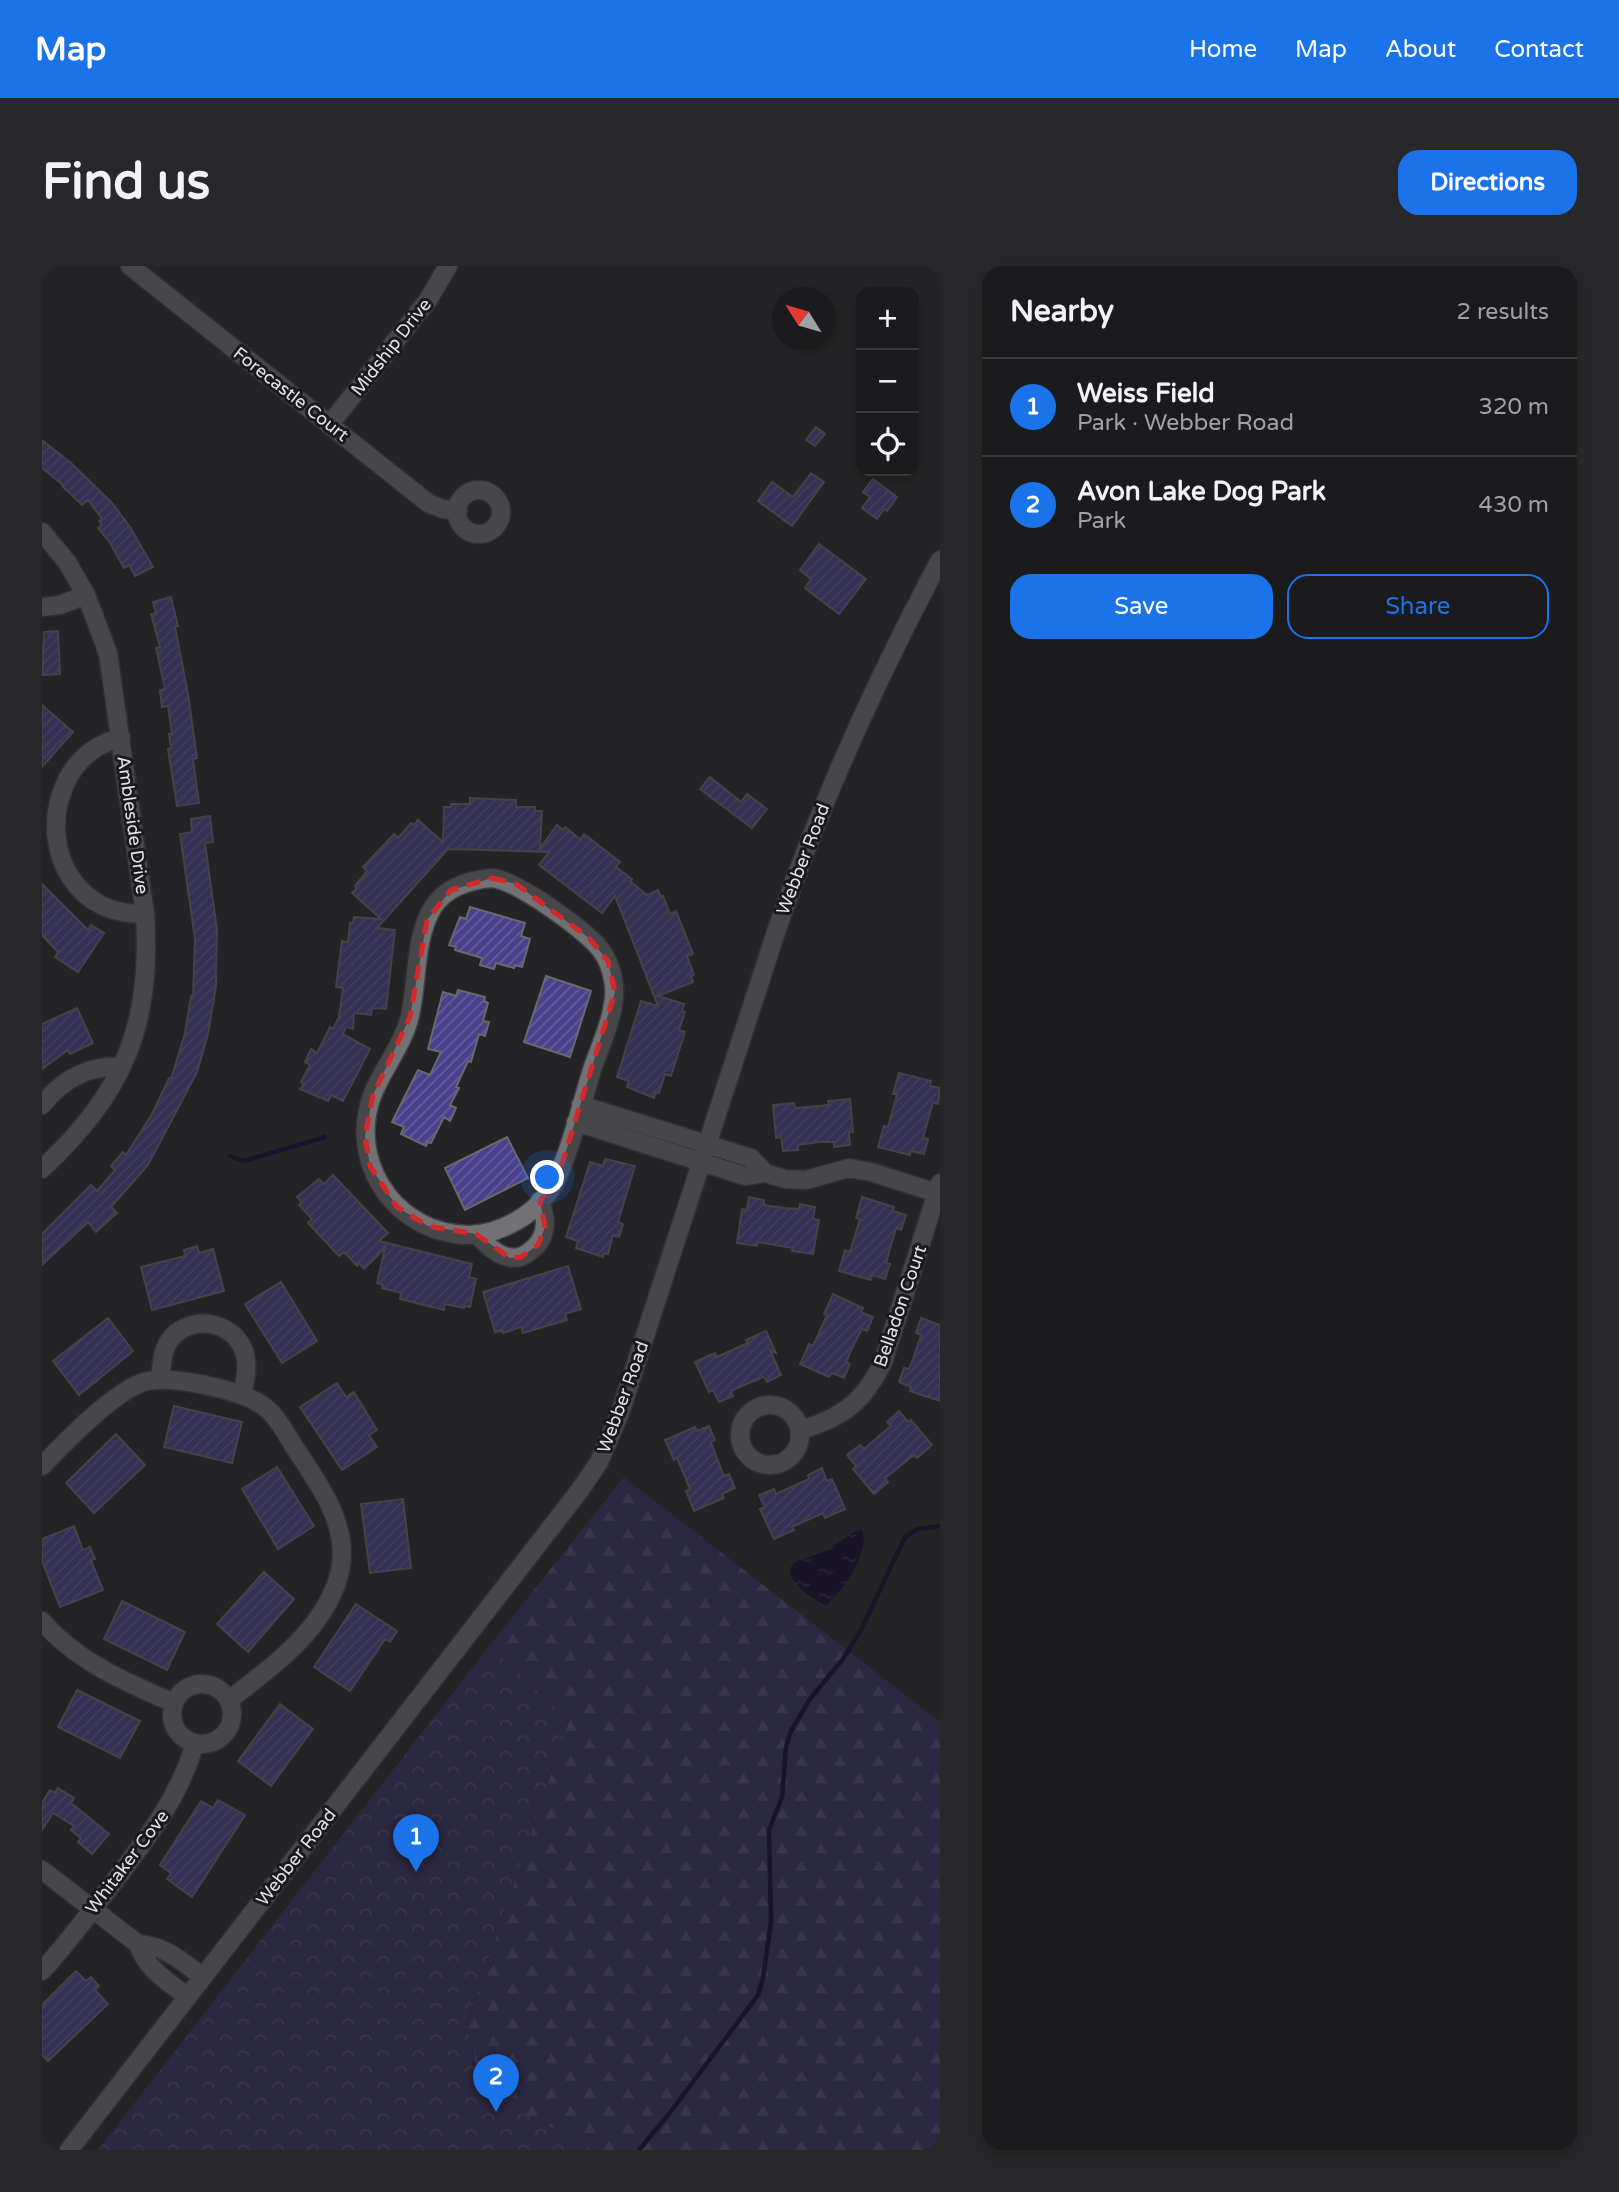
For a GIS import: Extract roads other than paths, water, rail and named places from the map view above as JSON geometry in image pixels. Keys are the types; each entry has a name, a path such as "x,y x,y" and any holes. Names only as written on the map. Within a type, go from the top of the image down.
{"street":[{"name":"Forecastle Court","path":"130,266 428,503 457,511"},
{"name":"Midship Drive","path":"330,424 428,300 448,266"},
{"name":"Ambleside Drive","path":"42,532 67,562 86,595 108,653 145,914 147,951 146,980 137,1025 122,1067 86,1125 42,1169"},
{"name":"Webber Road","path":"69,2150 599,1462 620,1413 802,859 861,721 940,560"},
{"path":"42,607 60,605 86,595"},
{"name":"Ambleside Drive","path":"121,737 93,750 70,772 57,807 57,847 72,879 86,895 103,906 126,914 145,914"},
{"path":"480,879 502,879 516,884 589,938 608,961 615,992 558,1177 540,1201 526,1215 508,1226 487,1233 457,1234 428,1226 397,1207 377,1181 370,1166 365,1136 367,1113 410,1017 427,920 441,897 463,883 480,879"},
{"path":"42,1105 66,1080 102,1066 122,1067"},
{"path":"578,1114 708,1143 751,1158 765,1173"},
{"path":"578,1114 701,1163 745,1176 765,1173 806,1181 849,1168 939,1188"},
{"name":"Belladon Court","path":"800,1430 825,1423 843,1413 860,1399 874,1381 883,1362 939,1188"},
{"path":"476,1234 498,1253 510,1258 521,1257 538,1245 543,1236 545,1217 540,1201"},
{"path":"160,1378 162,1359 172,1338 183,1329 209,1323 231,1333 245,1353 247,1374 242,1395"},
{"path":"42,1466 128,1388 160,1378 242,1395 264,1406 279,1422 331,1505 339,1529 341,1552 338,1578 311,1627 291,1650 229,1700"},
{"path":"42,1621 69,1647 93,1664 174,1703"},
{"path":"206,1684 223,1692 229,1700 233,1716 226,1732 212,1742 195,1743 181,1735 176,1727 173,1719 174,1703 187,1688 206,1684"},
{"name":"Whitaker Cove","path":"42,1972 162,1819 181,1783 195,1743"},
{"path":"42,1870 138,1944 143,1959 188,1997"},
{"path":"138,1944 153,1945 173,1955 203,1977"}],"water":[{"path":"862,1529 863,1548 854,1570 840,1591 826,1605 807,1594 794,1581 790,1569 794,1563 825,1551"}],"waterway":[{"path":"230,1156 244,1161 325,1137"},
{"path":"639,2150 758,1995 771,1922 769,1830 782,1797 786,1747 791,1731 810,1699 843,1659 860,1632 905,1537 918,1529 940,1526"}],"place":[{"name":"Weiss Field","path":"416,1872"},
{"name":"Avon Lake Dog Park","path":"496,2112"}]}
